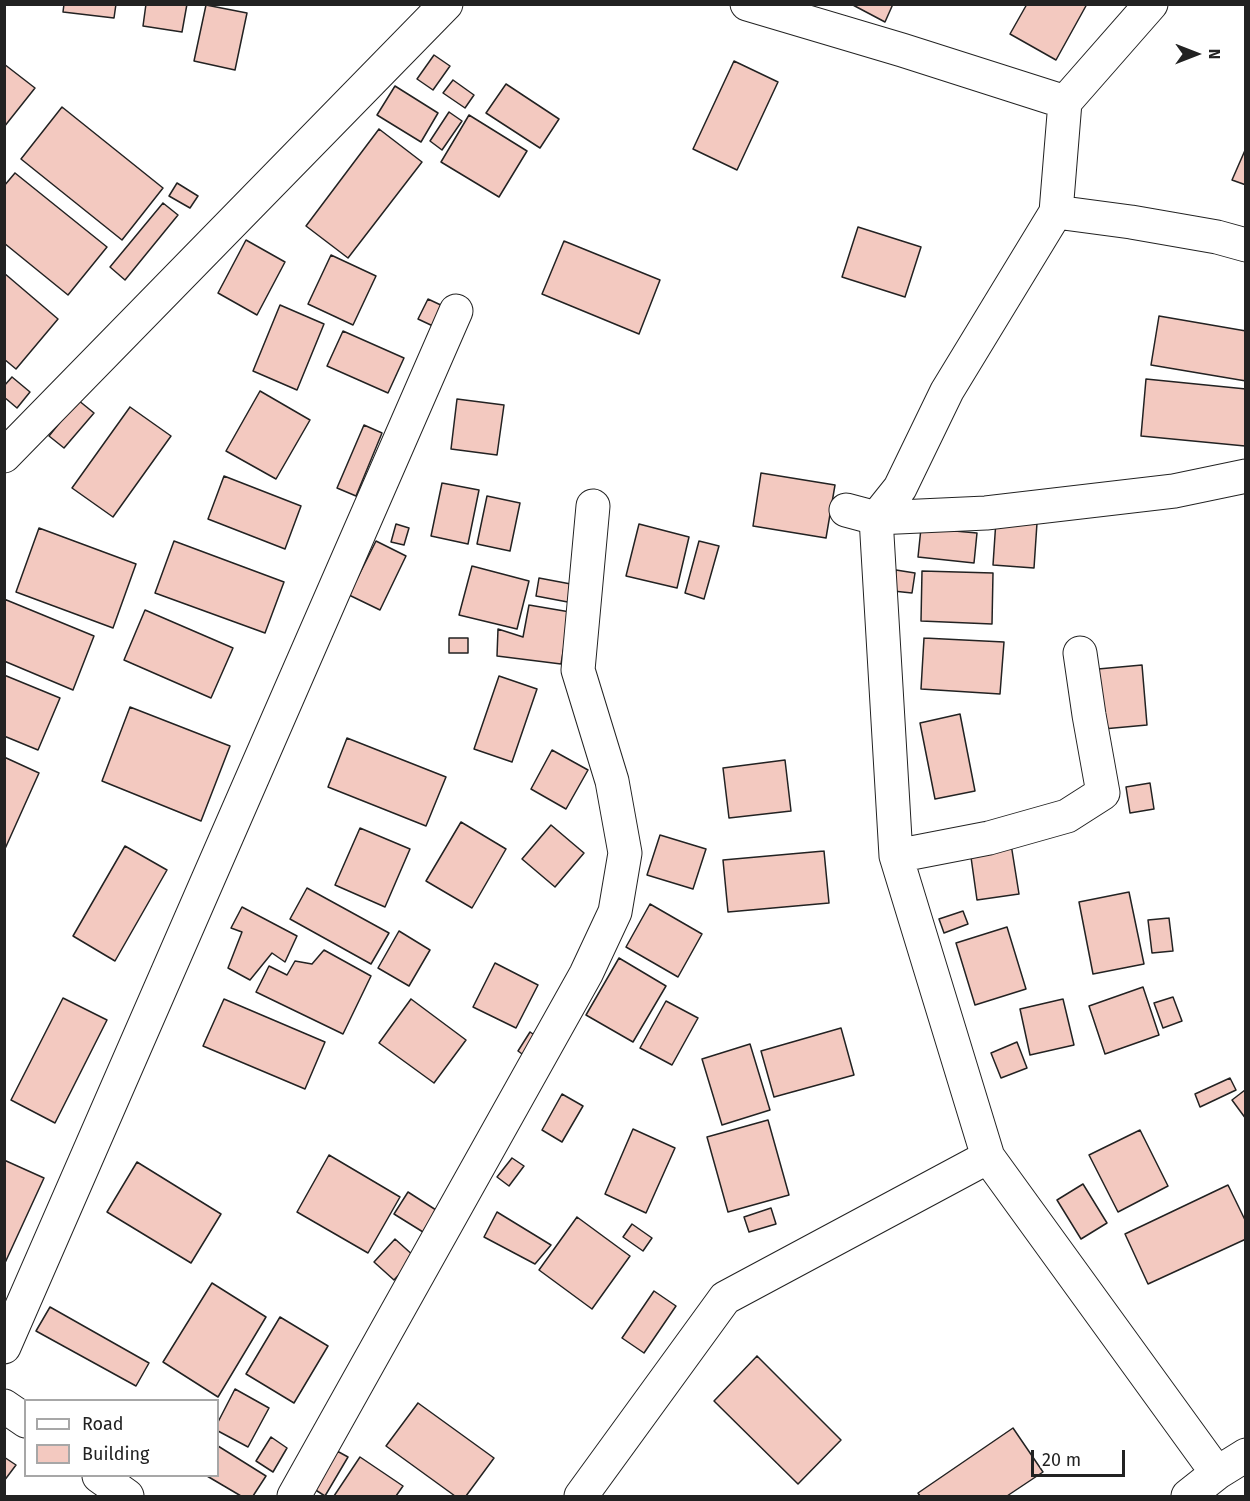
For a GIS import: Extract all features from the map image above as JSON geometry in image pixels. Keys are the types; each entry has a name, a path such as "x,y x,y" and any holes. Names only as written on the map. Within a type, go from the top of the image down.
{"street":[{"path":"4,456 446,4"},
{"path":"747,4 1065,102"},
{"path":"861,514 900,488 947,391 1056,212 1065,102 1151,4"},
{"path":"1056,212 1153,225 1217,237 1245,245"},
{"path":"4,1347 456,311"},
{"path":"861,514 986,513 1174,491 1245,476"},
{"path":"294,1497 586,974 615,912 625,853 612,781 578,670 593,506"},
{"path":"861,514 896,856 988,1156 1217,1473"},
{"path":"896,856 989,838 1067,816 1103,793 1080,653"},
{"path":"581,1497 726,1298 988,1156"},
{"path":"4,1406 24,1420"},
{"path":"1188,1497 1217,1473 1245,1455"},
{"path":"100,1477 127,1497"}],"building":[{"path":"64,4 116,4 114,18 63,12"},
{"path":"146,4 187,4 182,32 143,26"},
{"path":"851,4 893,4 885,22"},
{"path":"1027,4 1087,4 1056,60 1010,34"},
{"path":"206,5 247,13 235,70 194,61"},
{"path":"434,55 450,66 433,90 417,79"},
{"path":"734,61 778,82 737,170 693,149"},
{"path":"4,64 35,88 4,127"},
{"path":"453,80 474,95 465,108 443,93"},
{"path":"506,84 559,119 540,148 486,113"},
{"path":"395,86 438,113 421,142 377,115"},
{"path":"62,107 163,188 122,240 21,159"},
{"path":"449,112 462,121 442,150 430,141"},
{"path":"469,115 527,151 499,197 441,162"},
{"path":"379,129 422,162 348,258 306,226"},
{"path":"1246,148 1246,185 1232,180"},
{"path":"15,173 107,247 68,295 4,243 4,186"},
{"path":"177,183 198,196 190,208 169,196"},
{"path":"163,203 178,215 125,280 110,267"},
{"path":"858,227 921,247 905,297 842,277"},
{"path":"246,240 285,262 257,315 218,293"},
{"path":"564,241 660,280 639,334 542,294"},
{"path":"331,255 376,276 353,325 308,304"},
{"path":"4,273 58,319 16,369 4,359"},
{"path":"428,299 445,307 435,327 418,319"},
{"path":"280,305 324,324 297,390 253,371"},
{"path":"1159,316 1246,331 1246,381 1151,365"},
{"path":"343,331 404,358 388,393 327,366"},
{"path":"12,377 30,392 17,408 4,397 4,386"},
{"path":"1146,379 1246,389 1245,446 1141,436"},
{"path":"260,391 310,420 276,479 226,451"},
{"path":"457,399 504,405 497,455 451,449"},
{"path":"78,400 94,413 64,448 49,436"},
{"path":"130,407 171,436 113,517 72,488"},
{"path":"364,425 382,433 356,496 337,488"},
{"path":"761,473 835,485 826,538 753,526"},
{"path":"224,476 301,506 285,549 208,519"},
{"path":"442,483 479,490 468,544 431,536"},
{"path":"487,496 520,503 510,551 477,544"},
{"path":"996,520 1037,523 1034,568 993,565"},
{"path":"396,524 409,528 404,545 391,542"},
{"path":"639,524 689,537 677,588 626,576"},
{"path":"39,528 136,564 113,628 16,592"},
{"path":"921,528 977,533 974,563 918,557"},
{"path":"174,541 284,582 265,633 155,593"},
{"path":"376,541 406,556 380,610 349,595"},
{"path":"699,541 719,546 704,599 685,593"},
{"path":"472,566 529,581 517,629 459,615"},
{"path":"896,570 915,573 912,593 893,591"},
{"path":"922,571 993,573 992,624 921,621"},
{"path":"539,578 576,585 573,603 536,596"},
{"path":"4,599 94,636 73,690 4,661"},
{"path":"529,605 570,612 561,664 497,656 498,629 523,637"},
{"path":"145,610 233,648 211,698 124,660"},
{"path":"449,638 468,638 468,653 449,653"},
{"path":"924,638 1004,642 1000,694 921,689"},
{"path":"1142,665 1147,725 1103,729 1098,669"},
{"path":"4,675 60,698 38,750 4,736"},
{"path":"499,676 537,689 512,762 474,749"},
{"path":"130,707 230,746 201,821 102,781"},
{"path":"960,714 975,791 935,799 920,723"},
{"path":"347,738 446,777 426,826 328,787"},
{"path":"552,750 588,770 566,809 531,789"},
{"path":"4,757 39,773 4,851"},
{"path":"785,760 791,811 729,818 723,768"},
{"path":"1150,783 1154,809 1130,813 1126,787"},
{"path":"461,822 506,849 472,908 426,881"},
{"path":"551,825 584,853 555,887 522,859"},
{"path":"360,828 410,849 385,907 335,885"},
{"path":"660,835 706,849 693,889 647,875"},
{"path":"1011,844 1019,894 977,900 970,850"},
{"path":"125,846 167,870 115,961 73,936"},
{"path":"824,851 829,903 728,912 723,860"},
{"path":"307,888 389,933 371,964 290,919"},
{"path":"1129,892 1144,964 1093,974 1079,902"},
{"path":"650,904 702,934 678,977 626,947"},
{"path":"242,907 297,936 285,962 272,953 250,980 228,968 242,932 231,928"},
{"path":"963,911 968,924 944,933 939,919"},
{"path":"1169,918 1173,951 1152,953 1148,920"},
{"path":"1007,927 1026,989 975,1005 956,943"},
{"path":"399,931 430,950 409,986 378,968"},
{"path":"324,950 371,976 343,1034 256,992 269,966 287,975 295,961 312,964"},
{"path":"619,958 666,986 633,1042 586,1015"},
{"path":"495,963 538,985 516,1028 473,1007"},
{"path":"1143,987 1159,1035 1105,1054 1089,1006"},
{"path":"1173,997 1182,1021 1163,1028 1154,1003"},
{"path":"63,998 107,1020 55,1123 11,1100"},
{"path":"224,999 325,1042 305,1089 203,1046"},
{"path":"411,999 466,1040 434,1083 379,1043"},
{"path":"1063,999 1074,1045 1030,1055 1020,1009"},
{"path":"666,1001 698,1018 672,1065 640,1048"},
{"path":"841,1028 854,1075 774,1097 761,1051"},
{"path":"530,1032 542,1040 529,1059 518,1051"},
{"path":"1017,1042 1027,1068 1001,1078 991,1053"},
{"path":"750,1044 770,1110 722,1125 702,1059"},
{"path":"1230,1078 1236,1090 1200,1107 1195,1094"},
{"path":"1245,1090 1246,1092 1246,1119 1232,1100"},
{"path":"562,1094 583,1106 562,1142 542,1130"},
{"path":"768,1120 789,1195 728,1212 707,1137"},
{"path":"633,1129 675,1148 646,1213 605,1194"},
{"path":"1140,1130 1168,1186 1118,1212 1089,1155"},
{"path":"329,1155 400,1197 368,1253 297,1212"},
{"path":"512,1158 524,1166 509,1186 497,1177"},
{"path":"4,1160 44,1178 4,1265"},
{"path":"137,1162 221,1214 191,1263 107,1212"},
{"path":"1083,1184 1107,1223 1081,1239 1057,1200"},
{"path":"1228,1185 1246,1222 1246,1239 1148,1284 1125,1234"},
{"path":"408,1192 436,1210 423,1232 394,1214"},
{"path":"771,1208 776,1224 749,1232 744,1217"},
{"path":"497,1212 551,1245 535,1264 484,1237"},
{"path":"577,1217 630,1256 592,1309 539,1270"},
{"path":"632,1224 652,1238 643,1251 623,1237"},
{"path":"395,1239 415,1257 394,1280 374,1262"},
{"path":"212,1283 266,1317 218,1397 163,1362"},
{"path":"654,1291 676,1306 644,1353 622,1338"},
{"path":"50,1307 149,1363 136,1386 36,1331"},
{"path":"280,1317 328,1346 294,1403 246,1374"},
{"path":"757,1356 841,1440 798,1484 714,1401"},
{"path":"235,1389 269,1408 248,1447 219,1432 219,1420"},
{"path":"418,1403 494,1458 466,1496 455,1496 386,1446"},
{"path":"1013,1428 1043,1472 1007,1496 920,1496 918,1493"},
{"path":"271,1437 287,1448 273,1472 256,1461"},
{"path":"219,1447 266,1476 253,1496 241,1496 209,1477 219,1477"},
{"path":"337,1451 348,1457 325,1496 314,1489"},
{"path":"4,1457 16,1465 4,1481"},
{"path":"360,1457 403,1486 396,1496 334,1496"}]}
